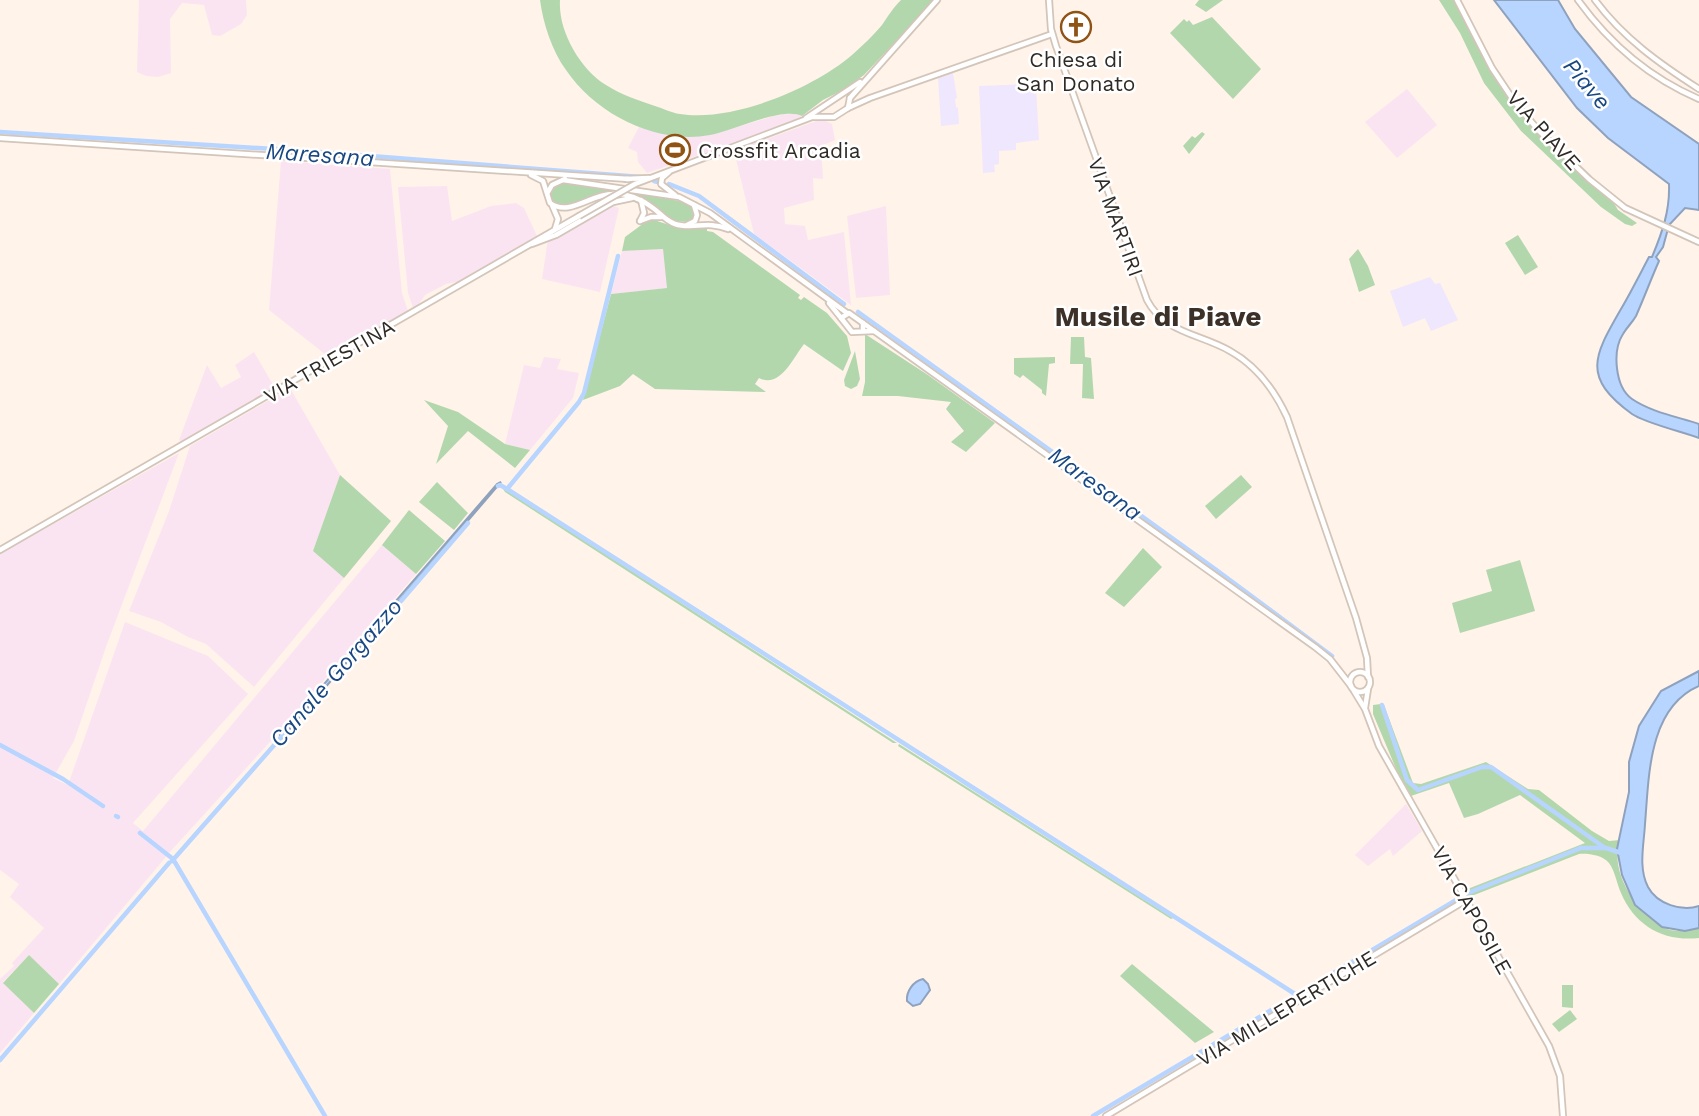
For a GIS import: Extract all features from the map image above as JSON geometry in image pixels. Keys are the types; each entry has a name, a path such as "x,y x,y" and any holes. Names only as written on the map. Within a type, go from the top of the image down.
{"street":[{"path":"848,108 850,98 867,77 937,0"},
{"name":"VIA MARTIRI","path":"1049,0 1052,34 1150,307 1169,325 1231,351 1244,360 1259,373 1281,403 1356,618 1366,656 1368,677"},
{"name":"VIA PIAVE","path":"1457,0 1492,68 1533,124 1619,204 1699,242"},
{"path":"1578,0 1602,32 1627,54 1666,83 1699,99"},
{"path":"1595,0 1633,43 1699,89"},
{"path":"800,122 825,115 834,117 861,102 1052,34"},
{"path":"800,122 867,77"},
{"path":"842,93 855,102 861,102"},
{"path":"823,105 822,111 825,115"},
{"name":"VIA TRIESTINA","path":"0,550 635,184 800,122"},
{"path":"0,138 526,174 678,197"},
{"path":"682,165 664,176 661,181 667,191 694,203 823,294 852,332 877,332"},
{"path":"526,174 543,181 558,219 553,231"},
{"path":"548,193 552,185 565,178 649,177"},
{"path":"551,204 565,209 600,195 611,194 638,199 673,223 687,226 708,223 736,232"},
{"path":"638,199 644,213 640,221 654,216 665,218"},
{"path":"525,247 556,235 617,201 638,199"},
{"path":"687,226 695,221 698,215 694,203"},
{"name":"VIA CAPOSILE","path":"823,294 1315,647 1338,670 1366,709 1379,746 1553,1056 1562,1087 1563,1116"},
{"path":"841,318 847,313"},
{"path":"863,323 863,330"},
{"path":"1338,670 1356,674 1368,677 1368,688 1362,692 1352,688 1350,679 1356,674 1364,664 1366,656"},
{"name":"VIA CAPOSILE","path":"1366,709 1368,688"},
{"name":"VIA MILLEPERTICHE","path":"1106,1116 1464,896"}],"shaded area":[{"path":"139,0 246,0 247,15 241,24 220,36 212,35 204,5 182,3 170,19 171,73 158,77 146,76 137,72"},
{"path":"953,73 959,124 941,126 938,78"},
{"path":"1031,84 1036,88 1039,140 1016,143 1016,150 999,151 999,164 994,165 995,172 983,173 979,86"},
{"path":"1407,89 1437,125 1397,158 1365,122"},
{"path":"797,113 802,116 788,124 647,173 638,162 637,152 628,148 639,127 674,137 709,135 774,116"},
{"path":"822,119 832,124 835,140 821,146 823,179 813,178 814,200 784,208 785,224 805,226 808,240 844,232 851,305 754,234 734,151"},
{"path":"281,161 390,169 402,293 408,311 347,346 339,346 325,354 269,310"},
{"path":"447,186 452,221 491,206 516,203 524,208 537,236 457,282 446,284 425,295 413,308 408,293 398,187"},
{"path":"608,204 619,208 600,292 542,279 548,239"},
{"path":"886,206 890,295 856,298 847,216"},
{"path":"663,249 668,288 611,294 622,251"},
{"path":"1430,277 1435,284 1440,283 1458,320 1431,331 1425,318 1403,327 1390,291"},
{"path":"254,352 275,388 181,442 179,440 207,365 221,388 241,377 235,365"},
{"path":"544,357 561,359 557,369 579,373 573,398 530,450 505,444 524,365 540,368"},
{"path":"290,388 340,475 313,551 344,578 254,687 206,644 161,622 129,611 169,511 190,446"},
{"path":"179,453 106,647 74,741 53,778 68,785 125,622 208,656 248,694 133,823 143,831 382,545 416,574 170,852 59,984 29,955 3,982 34,1013 0,1053 0,979 14,966 12,963 44,928 10,897 19,884 0,870 0,554"},
{"path":"1406,804 1422,831 1393,856 1390,849 1368,866 1355,855"}],"green space":[{"path":"540,0 560,0 563,24 572,48 596,78 618,92 673,113 701,115 747,108 794,91 816,80 852,55 879,29 901,0 935,0 864,75 802,116 783,114 719,133 690,137 669,135 629,123 594,100 579,86 556,54"},
{"path":"1199,0 1223,0 1206,12 1195,5"},
{"path":"1439,0 1454,0 1499,81 1526,120 1612,200 1618,210 1637,223 1632,226 1625,224 1601,207 1521,131 1484,83 1460,33"},
{"path":"1212,17 1261,69 1233,99 1170,33 1184,19 1193,25"},
{"path":"1202,132 1205,134 1189,154 1183,146 1192,136 1195,138"},
{"path":"563,182 637,193 636,196 611,192 574,205 555,205 551,191"},
{"path":"639,193 684,202 693,207 695,217 688,222 673,221 638,196"},
{"path":"654,220 682,229 707,226 707,231 713,232 800,295 798,298 801,300 804,297 827,313 847,336 851,353 843,371 804,344 780,376 767,380 759,378 755,384 766,392 655,389 633,374 620,386 583,400 611,294 667,288 663,249 622,251 625,237 644,223"},
{"path":"1518,235 1538,267 1525,275 1505,243"},
{"path":"1358,249 1375,285 1359,292 1349,259"},
{"path":"865,334 995,423 966,452 951,442 964,431 946,409 951,402 898,396 862,396 865,382"},
{"path":"1071,337 1084,337 1085,357 1091,358 1094,399 1082,398 1083,364 1070,364"},
{"path":"855,351 860,379 857,386 851,389 845,386 844,380"},
{"path":"1055,357 1055,363 1049,364 1046,396 1023,375 1020,378 1014,374 1014,358"},
{"path":"424,400 458,412 505,444 530,450 515,468 468,431 436,464 448,426"},
{"path":"340,475 391,521 344,578 313,551"},
{"path":"1241,475 1252,487 1216,519 1205,506"},
{"path":"437,482 468,513 454,530 419,502"},
{"path":"502,487 897,743 893,743 505,492"},
{"path":"409,510 445,541 416,574 382,545"},
{"path":"1143,548 1162,567 1124,607 1105,593"},
{"path":"1520,560 1535,611 1460,633 1452,603 1492,591 1486,570"},
{"path":"1373,705 1384,705 1413,783 1421,784 1486,762 1528,789 1539,790 1592,831 1609,841 1620,840 1618,864 1621,877 1634,900 1651,919 1669,930 1699,928 1699,938 1674,937 1643,923 1627,905 1609,863 1590,854 1579,854 1469,897 1465,890 1585,843 1520,795 1464,818 1449,783 1411,796 1397,771 1373,714"},
{"path":"899,744 1173,918 898,746"},
{"path":"29,955 59,984 34,1013 3,983"},
{"path":"1132,964 1214,1032 1195,1043 1120,976"},
{"path":"1562,985 1573,985 1573,1008 1562,1007"},
{"path":"1570,1010 1577,1019 1559,1032 1552,1024"}],"water":[{"name":"Piave","path":"1494,0 1558,0 1575,29 1631,97 1699,144 1699,210 1685,208 1669,225 1663,247 1656,257 1659,261 1636,316 1620,341 1617,368 1622,386 1632,399 1656,411 1699,424 1699,438 1632,414 1605,389 1597,365 1604,340 1656,248 1667,213 1669,184 1608,138 1577,108"},
{"path":"501,482 282,738 280,735"},
{"path":"1699,671 1699,686 1682,696 1670,710 1654,746 1642,856 1645,880 1657,898 1678,907 1699,906 1699,928 1685,931 1662,927 1635,905 1622,875 1617,849 1629,792 1629,762 1639,726 1661,691"},
{"path":"923,979 930,990 920,1004 913,1006 907,1001 908,994 913,984"}],"waterway":[{"name":"Maresana","path":"0,132 306,151 641,177"},
{"name":"Maresana","path":"654,181 658,182"},
{"name":"Maresana","path":"669,184 699,196 844,304"},
{"path":"507,489 584,393 618,256"},
{"name":"Maresana","path":"858,312 1332,656"},
{"path":"498,486 507,489 1295,994"},
{"name":"Canale Gorgazzo","path":"401,601 468,523"},
{"name":"Maresana","path":"1382,705 1407,780 1418,790 1482,767 1491,767 1605,848"},
{"name":"Canale Gorgazzo","path":"172,861 284,734"},
{"path":"0,745 63,779 103,806"},
{"path":"140,833 173,859 325,1116"},
{"path":"1093,1116 1468,893 1581,848 1606,848 1621,853"},
{"name":"Canale Gorgazzo","path":"0,1060 169,863"}],"place":[{"name":"Chiesa di San Donato","path":"1076,27"},
{"name":"Crossfit Arcadia","path":"675,150"}],"district":[{"name":"Musile di Piave","path":"1158,316"}]}
